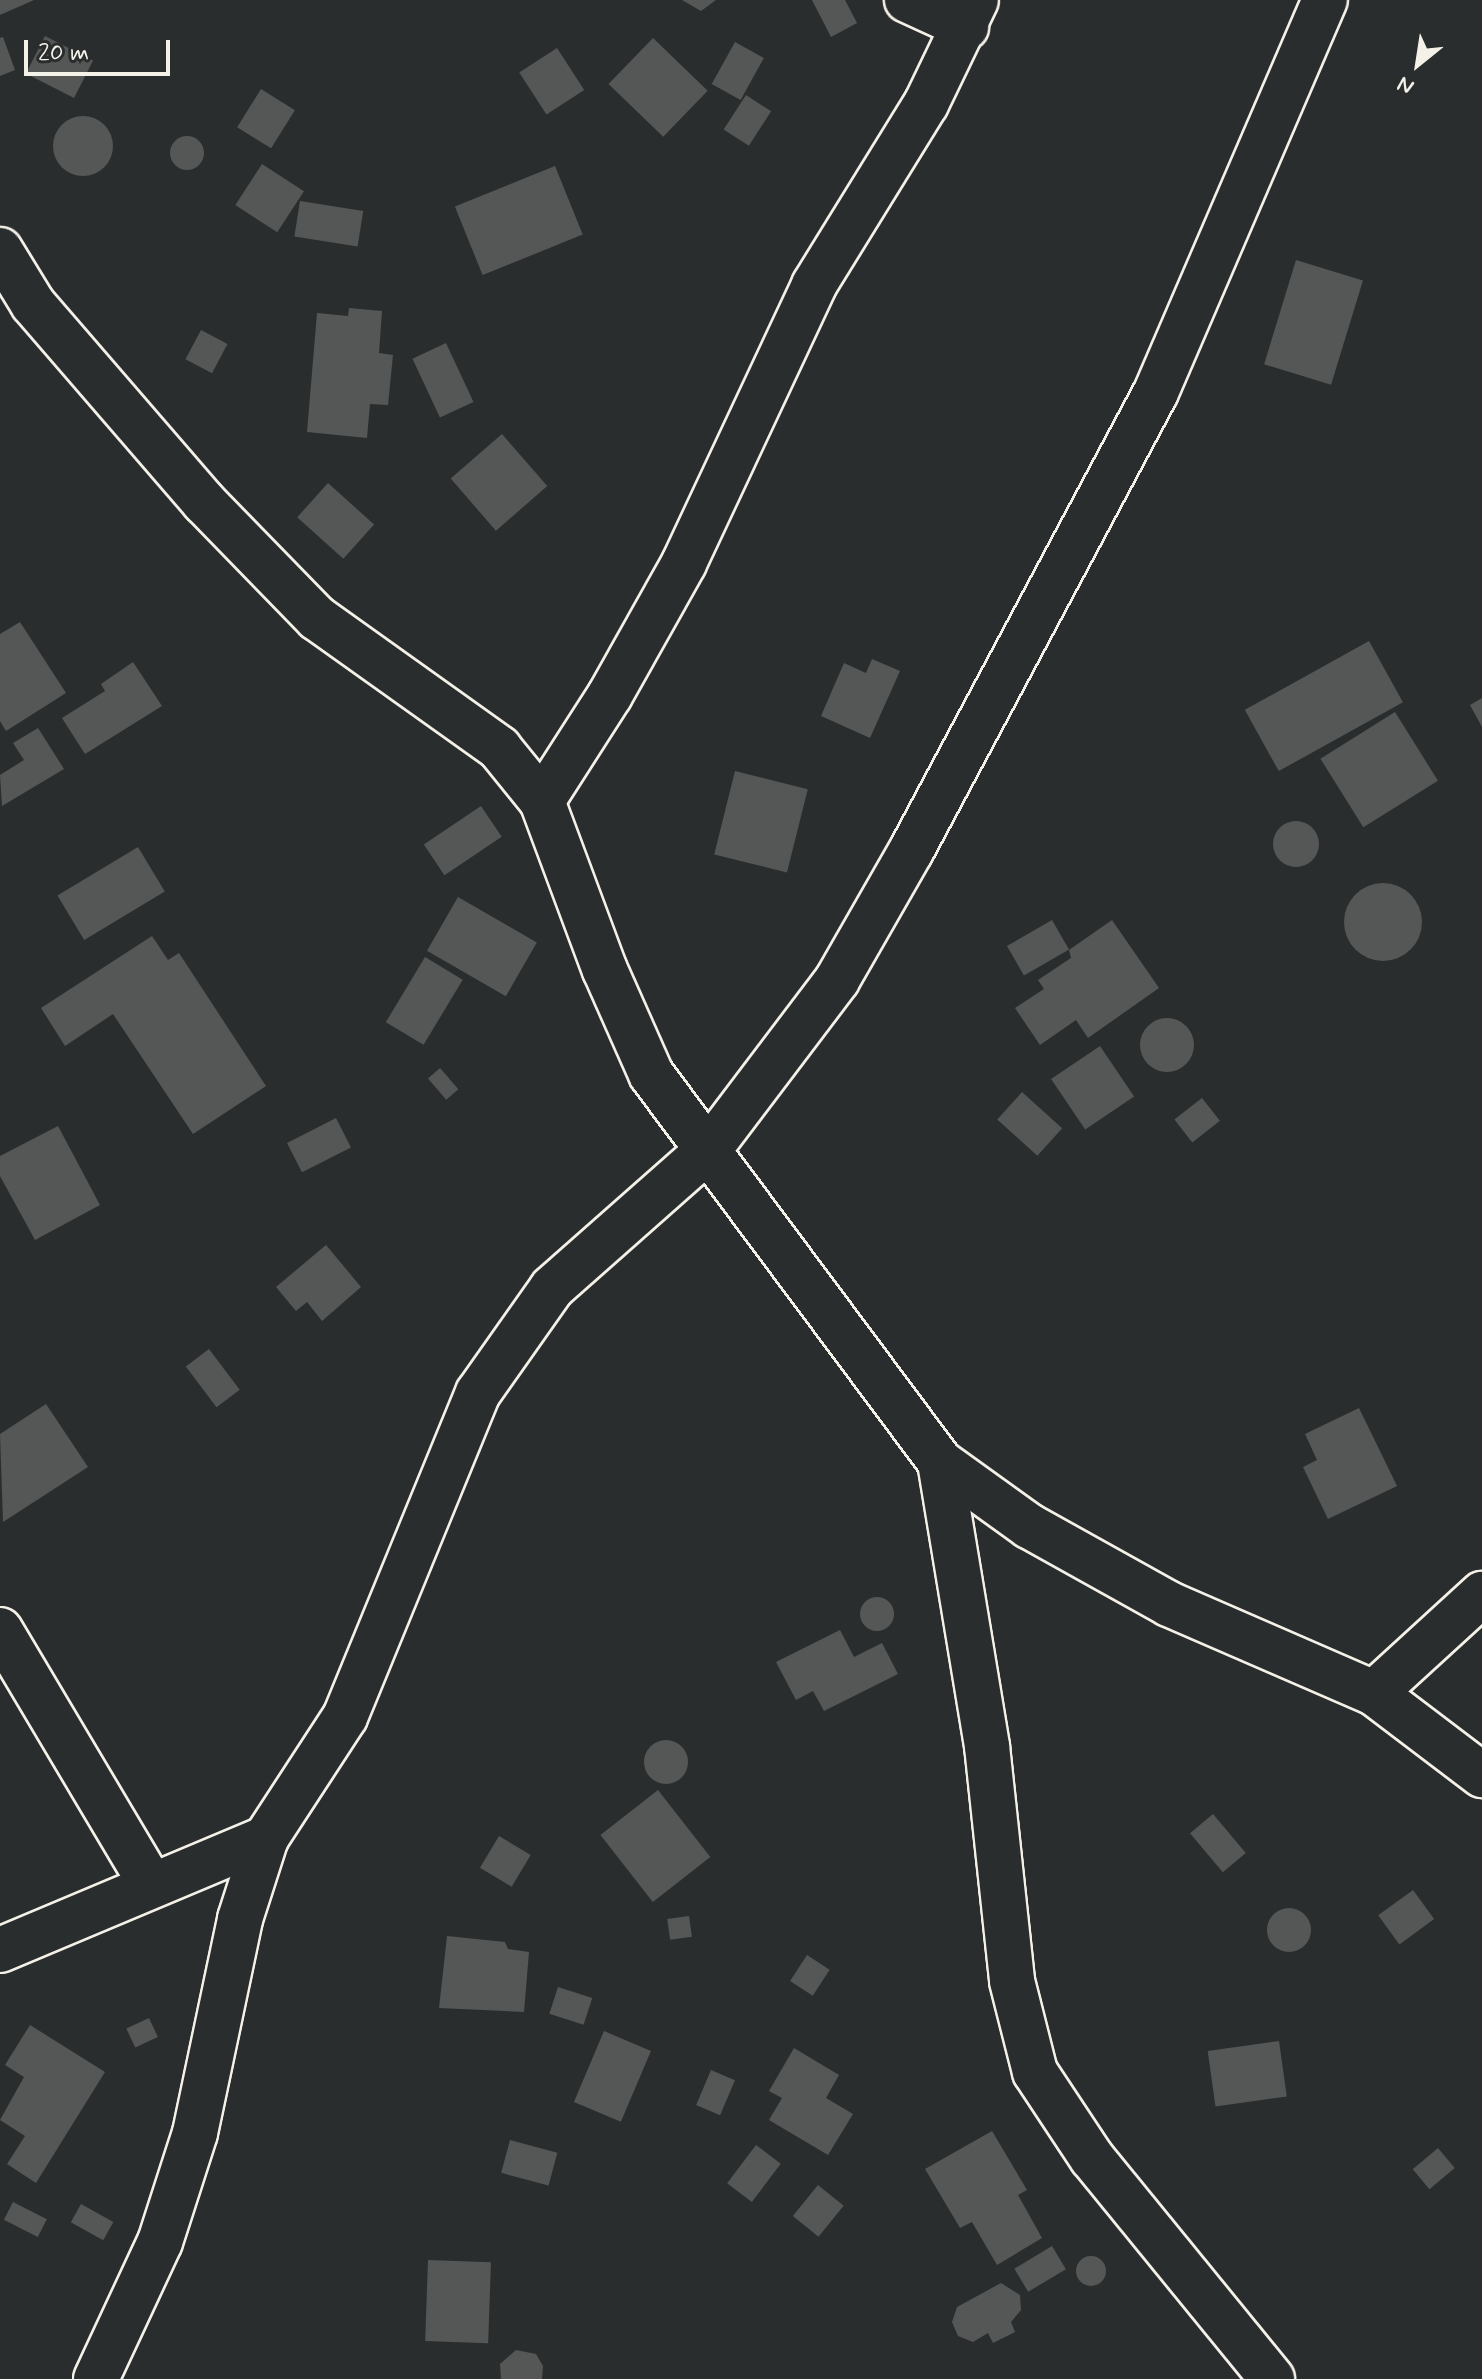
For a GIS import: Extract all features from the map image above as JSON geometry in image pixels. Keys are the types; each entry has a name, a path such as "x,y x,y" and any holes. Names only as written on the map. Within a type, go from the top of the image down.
{"street":[{"path":"542,801 610,695 684,563 814,285 926,104 971,13 907,0"},
{"path":"96,2379 160,2242 195,2133 240,1919 266,1838 345,1717 478,1393 552,1288 710,1148 837,980 911,851 1156,392 1325,0"},
{"path":"0,250 43,316 204,502 317,618 499,748 542,801 605,970 651,1074 710,1148 940,1462 1029,1526 1169,1604 1374,1693 1482,1775"},
{"path":"940,1462 987,1746 1012,1981 1035,2072 1092,2158 1272,2379"},
{"path":"1374,1693 1482,1594"},
{"path":"0,1630 150,1883"},
{"path":"0,1950 150,1883 266,1838"}],"building":[{"path":"0,0 34,0 0,15"},
{"path":"682,0 716,0 701,11"},
{"path":"812,0 845,0 857,23 831,37"},
{"path":"45,36 93,61 74,98 26,73"},
{"path":"3,37 15,70 0,76 0,38"},
{"path":"653,38 708,91 663,137 609,84"},
{"path":"735,42 764,58 741,100 712,84"},
{"path":"557,48 584,90 546,114 519,73"},
{"path":"261,89 295,110 271,148 237,127"},
{"path":"746,95 771,111 749,146 724,129"},
{"path":"83,116 104,125 113,146 104,167 83,176 62,167 53,146 62,125"},
{"path":"187,136 199,141 204,153 199,165 187,170 175,165 170,153 175,141"},
{"path":"262,164 304,191 277,232 235,205"},
{"path":"555,166 583,235 483,275 455,206"},
{"path":"300,201 363,211 358,247 294,237"},
{"path":"1296,260 1363,280 1331,385 1264,364"},
{"path":"349,308 382,311 379,353 393,355 388,405 370,404 367,438 307,432 317,313 348,316"},
{"path":"201,330 227,344 212,373 186,359"},
{"path":"446,343 473,402 440,418 412,359"},
{"path":"502,434 547,486 496,531 451,479"},
{"path":"328,483 374,524 343,559 297,517"},
{"path":"20,622 66,693 6,731 0,721 0,634"},
{"path":"1369,641 1403,702 1279,771 1245,710"},
{"path":"872,659 900,671 870,738 821,716 844,663 866,673"},
{"path":"133,662 162,706 85,754 62,718 105,691 101,684"},
{"path":"1482,698 1482,727 1470,705"},
{"path":"1395,712 1438,781 1363,827 1320,759"},
{"path":"38,728 64,769 2,806 0,775 24,760 13,743"},
{"path":"735,771 808,789 787,873 714,854"},
{"path":"481,806 502,837 444,875 424,845"},
{"path":"1296,821 1312,828 1319,844 1312,860 1296,867 1280,860 1273,844 1280,828"},
{"path":"138,847 165,892 84,940 57,895"},
{"path":"1375,883 1391,883 1405,889 1416,900 1422,922 1416,944 1405,955 1391,961 1375,961 1361,955 1350,944 1344,930 1344,914 1350,900 1361,889"},
{"path":"458,897 537,942 506,996 427,951"},
{"path":"1052,920 1069,949 1024,975 1007,946"},
{"path":"1112,920 1159,988 1088,1038 1076,1020 1040,1045 1015,1008 1044,989 1038,980 1071,958 1069,950"},
{"path":"152,936 168,960 179,953 266,1086 193,1134 113,1014 65,1046 41,1008"},
{"path":"425,957 463,980 424,1045 386,1022"},
{"path":"1167,1018 1186,1026 1194,1045 1186,1064 1167,1072 1148,1064 1140,1045 1148,1026"},
{"path":"1100,1046 1134,1097 1085,1130 1051,1079"},
{"path":"440,1068 458,1089 446,1100 428,1078"},
{"path":"1022,1092 1062,1128 1037,1156 997,1119"},
{"path":"1202,1098 1220,1121 1192,1142 1174,1120"},
{"path":"336,1118 351,1147 302,1172 287,1143"},
{"path":"58,1126 100,1205 35,1240 0,1176 0,1156"},
{"path":"326,1245 361,1287 322,1321 307,1302 296,1311 276,1287"},
{"path":"209,1349 240,1390 217,1407 186,1366"},
{"path":"46,1404 88,1467 3,1522 0,1434"},
{"path":"1359,1408 1397,1486 1328,1519 1303,1467 1317,1460 1305,1434"},
{"path":"877,1597 889,1602 894,1614 889,1626 877,1631 865,1626 860,1614 865,1602"},
{"path":"840,1630 854,1657 882,1643 898,1674 824,1711 813,1691 796,1700 776,1662"},
{"path":"666,1740 682,1746 688,1762 682,1778 666,1784 650,1778 644,1762 650,1746"},
{"path":"658,1790 710,1857 653,1902 600,1835"},
{"path":"1213,1814 1246,1853 1223,1872 1190,1833"},
{"path":"499,1836 531,1855 512,1887 480,1868"},
{"path":"1413,1890 1434,1919 1399,1944 1378,1915"},
{"path":"1289,1908 1305,1914 1311,1930 1305,1946 1289,1952 1273,1946 1267,1930 1273,1914"},
{"path":"689,1916 692,1937 670,1940 667,1919"},
{"path":"447,1936 505,1942 508,1949 529,1952 524,2012 439,2008"},
{"path":"807,1955 830,1970 813,1996 790,1981"},
{"path":"558,1987 592,1998 584,2025 549,2014"},
{"path":"149,2018 158,2037 135,2048 126,2029"},
{"path":"30,2025 105,2072 36,2183 7,2164 25,2136 0,2120 24,2077 5,2065"},
{"path":"604,2031 651,2051 621,2122 574,2102"},
{"path":"1279,2041 1287,2096 1215,2106 1208,2051"},
{"path":"794,2048 839,2075 826,2098 853,2114 828,2155 769,2120 782,2098 769,2091"},
{"path":"711,2070 735,2080 720,2115 696,2105"},
{"path":"992,2131 1027,2190 1018,2195 1042,2238 997,2265 972,2222 960,2228 925,2169"},
{"path":"510,2140 557,2153 549,2186 501,2173"},
{"path":"756,2145 781,2164 752,2202 727,2183"},
{"path":"1438,2148 1455,2168 1429,2189 1413,2169"},
{"path":"818,2185 844,2206 818,2237 793,2216"},
{"path":"13,2202 47,2219 38,2237 4,2220"},
{"path":"81,2204 113,2222 103,2240 71,2222"},
{"path":"1052,2246 1066,2269 1028,2292 1014,2269"},
{"path":"1091,2256 1102,2260 1106,2271 1102,2282 1091,2286 1080,2282 1076,2271 1080,2260"},
{"path":"428,2260 491,2262 488,2343 425,2341"},
{"path":"1001,2283 1020,2295 1021,2310 1011,2322 1015,2332 993,2343 988,2333 973,2342 958,2336 952,2322 957,2307"},
{"path":"516,2350 536,2354 543,2366 542,2379 501,2379 500,2364"}]}
